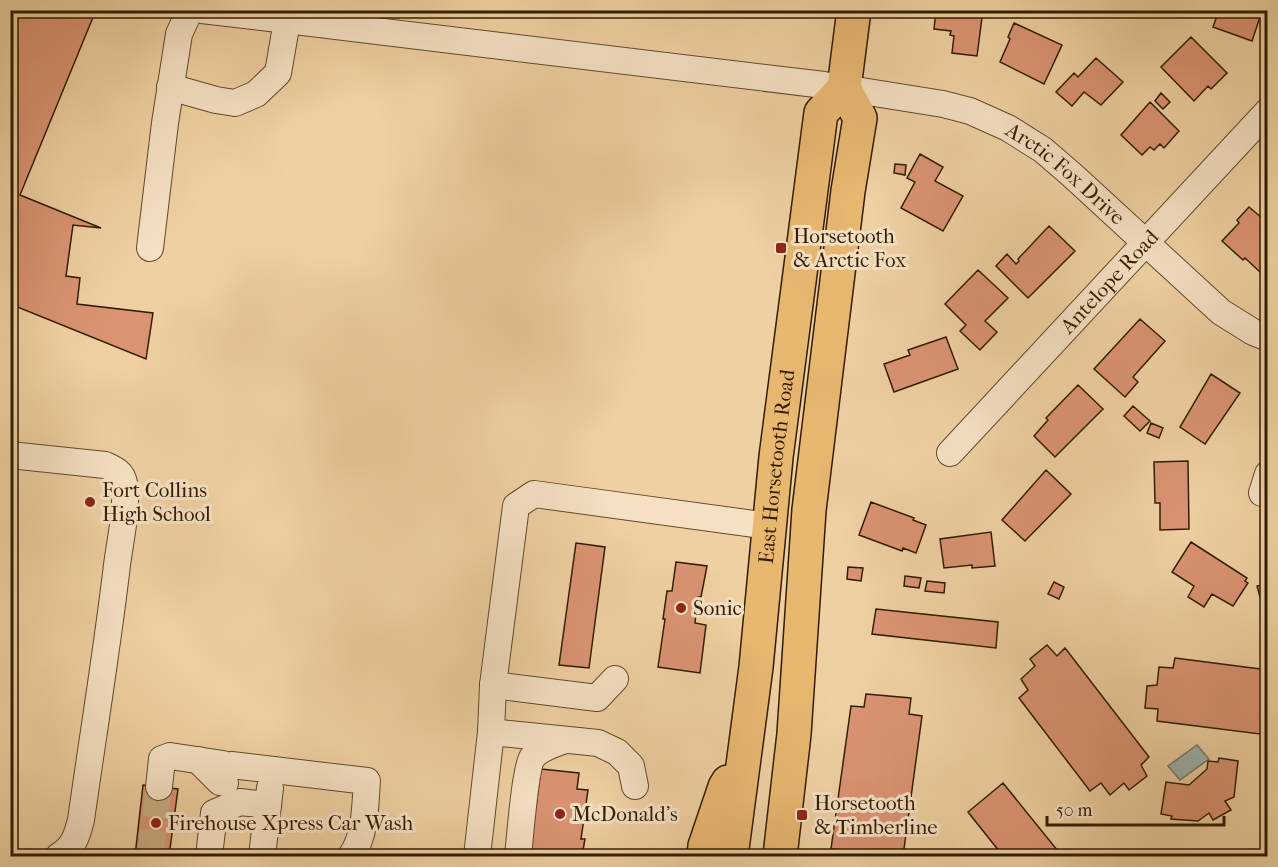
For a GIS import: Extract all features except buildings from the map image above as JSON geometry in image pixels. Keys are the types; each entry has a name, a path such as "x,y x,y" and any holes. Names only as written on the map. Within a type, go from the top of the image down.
{"main road":[{"path":"834,86 854,10"},
{"name":"East Horsetooth Road","path":"731,856 756,667 776,457 821,113 834,86 860,118 848,191 809,510 794,734 780,856"},
{"path":"704,856 705,846 725,787 744,759"}],"street":[{"path":"150,248 170,87 180,28 190,10"},
{"name":"Arctic Fox Drive","path":"202,10 834,86 943,104 970,111 1008,128 1050,156 1221,312 1253,332 1268,338"},
{"path":"170,87 235,103 256,94 278,73 287,21"},
{"name":"Antelope Road","path":"950,453 1268,111"},
{"path":"10,455 105,465 119,473 124,485 125,502 116,578 81,820 73,844 67,852 59,856"},
{"path":"477,856 491,732 493,685 516,506 534,494 770,526"},
{"path":"493,685 597,698 615,679"},
{"path":"491,732 598,743 617,752 631,766 634,786"},
{"path":"518,856 532,758 546,746 565,740"},
{"path":"159,787 162,759 170,756 198,760 220,782 228,774 240,785 264,769 367,781 365,819 356,849 351,856"},
{"path":"262,856 268,805 264,769"},
{"path":"209,856 214,813 240,802 268,805"}],"water":[{"path":"1197,745 1209,759 1180,780 1168,766"}],"tunnel":[{"path":"150,856 159,787"}],"place":[{"name":"Horsetooth & Arctic Fox","path":"781,248"},
{"name":"Fort Collins High School","path":"90,502"},
{"name":"Sonic","path":"681,608"},
{"name":"McDonald's","path":"560,814"},
{"name":"Horsetooth & Timberline","path":"802,815"},
{"name":"Firehouse Xpress Car Wash","path":"156,823"}]}
